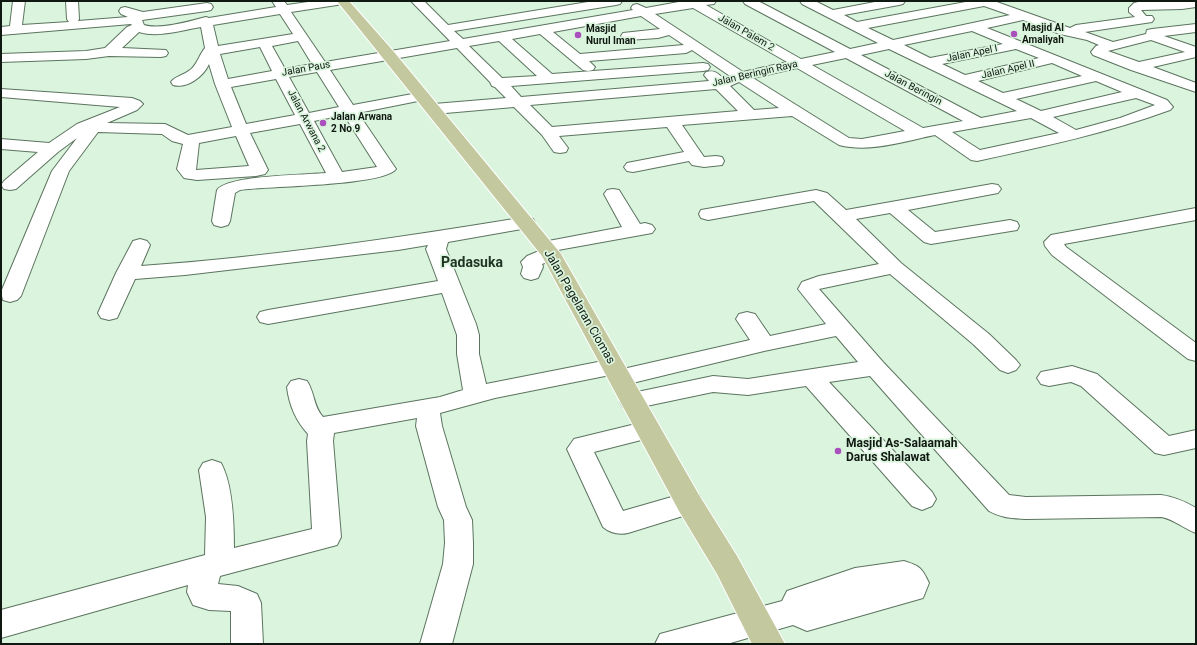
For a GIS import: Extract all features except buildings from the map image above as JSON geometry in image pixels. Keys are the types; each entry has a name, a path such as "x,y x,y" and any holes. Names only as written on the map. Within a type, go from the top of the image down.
{"main road":[{"name":"Jalan Pagelaran Ciomas","path":"343,1 548,250 689,503 727,565 764,633"}],"street":[{"path":"10,29 19,1"},
{"path":"72,1 73,19"},
{"path":"209,39 280,5 337,1"},
{"path":"418,2 434,1"},
{"path":"444,29 616,1"},
{"path":"627,1 670,31 794,111 839,139 852,144 862,144 1036,114 1136,93"},
{"name":"Jalan Paus","path":"192,76 221,80 281,74 644,12 692,2 710,1"},
{"name":"Jalan Beringin","path":"749,1 979,123"},
{"path":"807,1 928,63 1036,114 1074,136"},
{"path":"832,14 899,1"},
{"path":"418,2 458,44 548,132 560,148"},
{"name":"Jalan Palem 2","path":"692,2 921,134"},
{"path":"856,26 984,2 1062,30 1091,37 1112,46"},
{"name":"Jalan Apel I","path":"928,63 1021,38 1062,30 1148,19 1135,12 1135,8 1138,6 1193,4"},
{"path":"10,29 73,19 133,12 143,16 222,5"},
{"path":"221,221 226,190 230,188 246,184 337,178 387,169 322,67 280,5"},
{"path":"10,29 133,12"},
{"path":"133,12 147,30 159,30 209,39 264,43 301,37"},
{"path":"109,52 115,48 132,30 133,12"},
{"path":"432,16 447,13"},
{"name":"Jalan Beringin Raya","path":"192,139 349,110 428,103 516,102 720,84 741,77 798,64 1024,16"},
{"path":"276,25 292,23"},
{"path":"958,160 1074,136 1126,121 1165,107 1162,103 1052,59 1021,38 974,27"},
{"path":"1152,36 1149,34 1196,28"},
{"path":"542,29 597,74"},
{"path":"1182,30 1196,36"},
{"path":"628,36 658,34 670,31"},
{"path":"670,31 751,116"},
{"path":"209,39 223,33"},
{"path":"501,36 548,78"},
{"path":"1193,86 1136,67 1098,52 1101,49 1152,36 1196,52"},
{"path":"178,82 192,76 199,70 209,39"},
{"path":"209,39 221,80 258,170"},
{"name":"Jalan Arwana 2","path":"264,43 337,178"},
{"path":"577,58 686,49"},
{"path":"1,58 86,55 109,52 161,53"},
{"path":"1136,67 1196,52"},
{"name":"Jalan Apel II","path":"964,80 1052,59"},
{"path":"497,83 597,74 703,67"},
{"path":"1002,98 1096,77"},
{"path":"1,93 36,94 135,104 52,148 10,185"},
{"path":"548,132 673,123 794,111"},
{"path":"673,123 700,162 716,161"},
{"path":"88,128 165,129 179,139 192,139 186,169 190,174 258,170 329,163"},
{"path":"10,296 61,172 88,128"},
{"path":"938,130 977,156"},
{"path":"1,144 52,148"},
{"path":"632,167 694,155"},
{"path":"842,216 992,189"},
{"path":"531,274 533,267 531,262 548,250 640,230 613,194"},
{"path":"708,214 816,195 821,196 894,267 981,339 1008,365"},
{"path":"894,207 931,238 1010,226"},
{"path":"1196,214 1058,239 1054,242 1059,251 1187,338 1196,354"},
{"path":"126,273 193,268 440,237 526,222"},
{"path":"440,237 436,249 451,285 468,334 468,354 476,395"},
{"path":"109,313 140,245"},
{"path":"894,267 819,282 810,286 808,289 875,368 990,495 1006,507 1161,506 1174,508 1189,516 1196,522"},
{"path":"268,317 451,285"},
{"path":"747,319 764,344"},
{"path":"1,624 79,604 212,565 327,537 320,441 324,426 424,408 476,395 617,372 842,328"},
{"path":"632,401 713,384 748,387 875,368"},
{"path":"1049,378 1072,374 1089,380 1164,446 1196,439"},
{"path":"812,378 922,499"},
{"path":"299,387 301,399 308,417 316,427 322,431"},
{"path":"424,408 429,416 429,426 458,520 458,564 436,644"},
{"path":"648,430 589,444 580,449 613,519 615,522 620,523 628,522 689,503"},
{"path":"212,470 220,517 212,565 202,592 204,596 214,598 242,599 246,603 247,644"},
{"path":"672,644 764,633 795,611"}],"place":[{"name":"Masjid Al Amaliyah","path":"1014,34"},
{"name":"Masjid Nurul Iman","path":"578,35"},
{"name":"Jalan Arwana 2 No 9","path":"323,123"},
{"name":"Masjid As-Salaamah Darus Shalawat","path":"838,451"}],"district":[{"name":"Padasuka","path":"472,263"}]}
